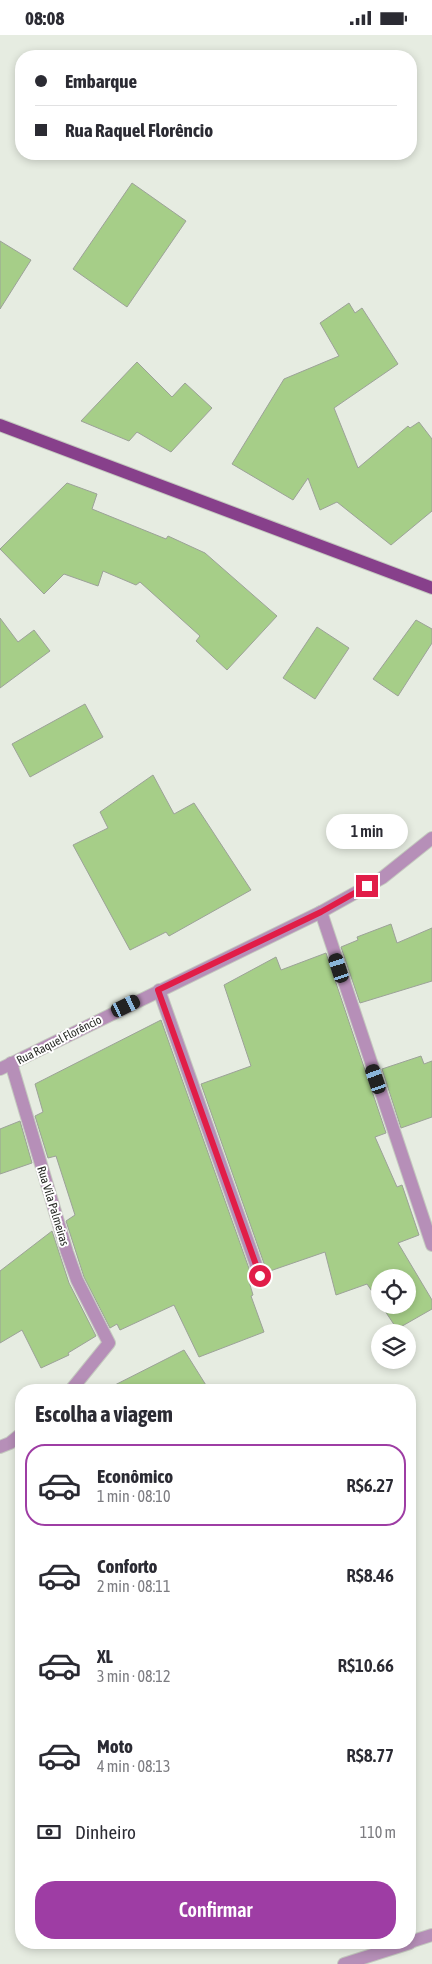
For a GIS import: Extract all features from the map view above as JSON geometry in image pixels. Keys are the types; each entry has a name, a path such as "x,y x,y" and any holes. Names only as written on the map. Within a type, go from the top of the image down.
{"main road":[{"path":"0,425 432,588"}],"street":[{"name":"Rua Raquel Florêncio","path":"6,1066 158,990 321,912 382,878 432,838"},
{"path":"321,912 432,1245"},
{"path":"158,990 260,1276"},
{"name":"Rua Vila Palmeiras","path":"6,1066 77,1280 109,1343 76,1384"},
{"path":"0,1447 15,1439"},
{"path":"416,1941 432,1935"},
{"path":"344,1964 391,1949"}],"building":[{"path":"132,183 186,221 127,307 73,269"},
{"path":"0,241 31,260 0,309"},
{"path":"349,303 355,313 362,308 398,364 334,408 358,468 408,426 410,428 419,422 432,439 432,511 391,545 337,502 320,510 308,478 293,500 232,464 284,379 339,356 320,323"},
{"path":"137,362 172,397 185,383 212,408 171,452 137,432 129,441 81,421"},
{"path":"67,483 97,494 92,509 166,539 168,536 205,553 277,616 227,670 196,641 200,636 140,582 136,585 103,571 98,586 64,574 44,594 0,549"},
{"path":"0,618 18,642 34,630 50,651 0,688"},
{"path":"416,620 432,629 432,643 398,696 373,679"},
{"path":"317,627 349,648 315,699 283,678"},
{"path":"85,704 103,737 30,777 12,744"},
{"path":"153,775 174,814 194,803 251,890 169,936 166,932 130,950 73,845 108,828 100,812"},
{"path":"391,924 397,943 432,928 432,981 360,1003 341,947 358,940 357,937"},
{"path":"326,953 386,1133 375,1137 397,1187 402,1185 419,1235 398,1243 414,1269 371,1269 371,1290 367,1284 336,1295 325,1252 267,1272 201,1084 251,1066 224,985 276,957 281,970"},
{"path":"161,1020 252,1277 248,1278 253,1295 251,1296 264,1332 199,1357 174,1305 120,1330 117,1324 110,1328 84,1277 66,1221 75,1215 56,1156 48,1158 35,1116 43,1112 35,1084"},
{"path":"421,1056 424,1064 432,1061 432,1117 401,1128 382,1069"},
{"path":"20,1121 32,1163 0,1174 0,1129"},
{"path":"52,1231 69,1283 96,1336 68,1353 69,1355 41,1368 22,1330 0,1343 0,1271"},
{"path":"416,1273 432,1300 432,1309 406,1324 394,1324 387,1314 416,1314"},
{"path":"184,1350 205,1384 117,1384"}],"route":[{"path":"260,1276 158,990 321,912 367,886"}]}
